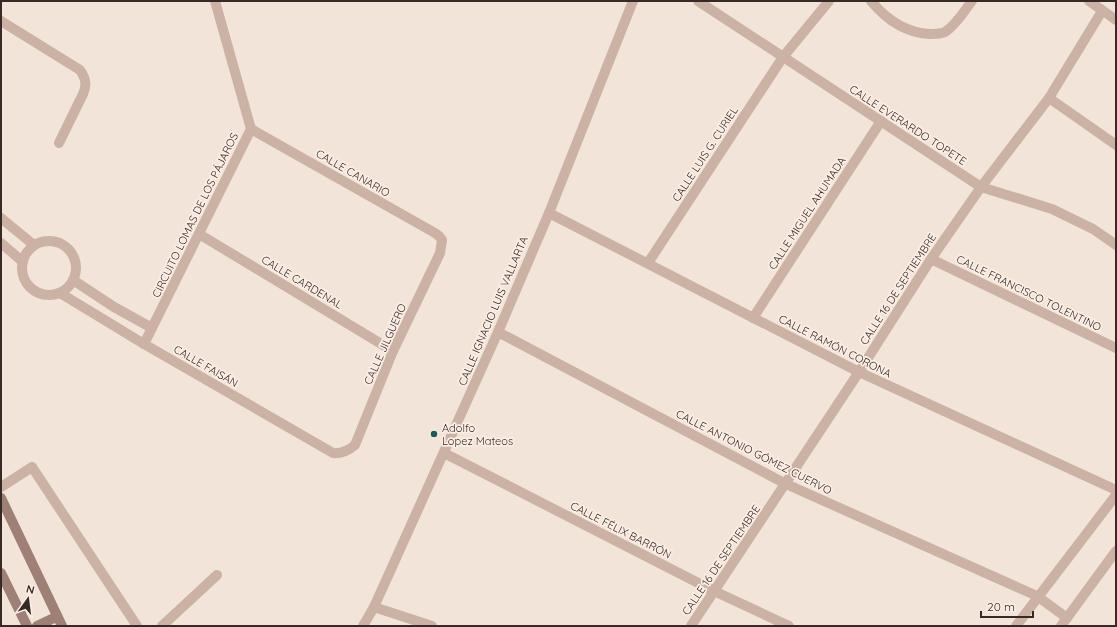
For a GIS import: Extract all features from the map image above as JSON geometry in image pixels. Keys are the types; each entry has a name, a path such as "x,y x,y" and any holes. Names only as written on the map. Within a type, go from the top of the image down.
{"main road":[{"path":"1,498 56,617 62,626"},
{"path":"1,573 28,626"},
{"path":"37,626 56,617"}],"street":[{"name":"CIRCUITO LOMAS DE LOS PÁJAROS","path":"144,344 251,129 216,1"},
{"name":"CALLE IGNACIO LUIS VALLARTA","path":"363,626 374,607 498,332 549,212 633,1"},
{"name":"CALLE LUIS G. CURIEL","path":"648,263 783,57 830,1"},
{"path":"871,1 885,16 899,25 916,32 937,34 944,32 952,25 972,1"},
{"path":"1089,1 1116,20"},
{"name":"CALLE EVERARDO TOPETE","path":"700,2 981,187 1052,210 1093,229 1116,245"},
{"name":"CALLE 16 DE SEPTIEMBRE","path":"692,626 859,372 931,259 981,187 1049,98 1102,11"},
{"path":"1,21 80,70 84,76 86,88 59,143"},
{"path":"1049,98 1116,145"},
{"name":"CALLE MIGUEL AHUMADA","path":"753,318 881,121"},
{"name":"CALLE CANARIO","path":"251,129 435,233 442,240"},
{"name":"CALLE RAMÓN CORONA","path":"549,212 859,372 1116,490"},
{"path":"1,218 34,245"},
{"name":"CALLE CARDENAL","path":"199,234 393,351"},
{"path":"46,240 52,240 59,242 69,249 75,260 75,274 73,280 65,290 49,296 32,290 28,286 23,275 23,262 27,253 34,245 46,240"},
{"name":"CALLE JILGUERO","path":"343,453 354,445 393,351 440,254 442,240"},
{"path":"1,243 23,262"},
{"name":"CALLE FRANCISCO TOLENTINO","path":"931,259 1116,348"},
{"path":"73,280 114,307 152,328"},
{"name":"CALLE FAISÁN","path":"60,293 144,344 333,453 343,453"},
{"name":"CALLE ANTONIO GÓMEZ CUERVO","path":"498,332 786,484 1037,596 1064,622"},
{"name":"CALLE FÉLIX BARRÓN","path":"444,452 714,591 789,626"},
{"path":"1,487 32,467 137,626"},
{"path":"1016,626 1037,596 1116,495"},
{"path":"1064,622 1116,552"},
{"path":"162,626 217,575"},
{"path":"374,607 432,626"}],"place":[{"name":"Adolfo Lopez Mateos","path":"434,434"}]}
